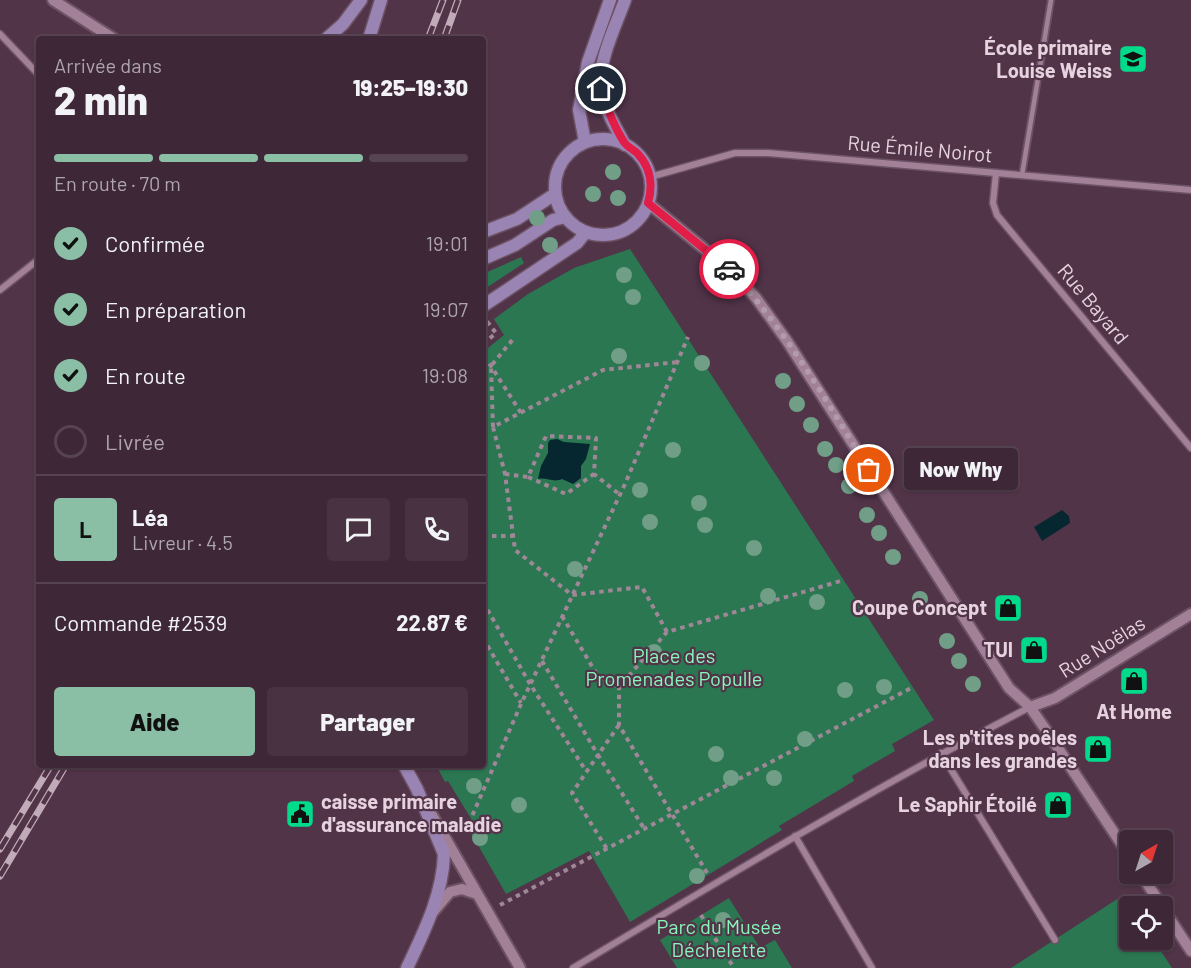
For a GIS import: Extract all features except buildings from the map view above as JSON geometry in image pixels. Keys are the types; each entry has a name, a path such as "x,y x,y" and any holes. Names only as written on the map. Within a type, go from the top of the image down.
{"main road":[{"path":"329,36 343,24 361,0"},
{"path":"371,34 383,0"},
{"path":"585,142 579,110 588,62 610,0"},
{"path":"625,0 602,65 601,89 609,117 625,145"},
{"path":"598,139 612,140 625,145 637,153 650,177 651,195 641,217 630,227 616,234 601,235 586,232 574,226 558,206 555,194 555,178 561,163 571,150 585,142 598,139"},
{"path":"486,231 517,219 555,194"},
{"path":"486,258 515,244 553,220 565,217"},
{"path":"486,304 577,243 586,232"},
{"path":"406,768 417,789 444,854 431,915 407,968"}],"street":[{"path":"53,0 109,36"},
{"path":"0,34 36,72"},
{"name":"Rue Émile Noirot","path":"650,177 741,153 768,153 1191,190"},
{"name":"Rue Bayard","path":"996,173 993,203 997,215 1191,448"},
{"path":"648,203 713,255 756,298 787,342 1010,688 1030,707 1119,840"},
{"path":"0,290 36,261"},
{"name":"Rue Noëlas","path":"1030,707 1055,698 1191,614"},
{"path":"573,968 940,753 1030,707"},
{"path":"940,753 1055,940"},
{"path":"417,789 520,968"},
{"path":"795,836 873,968"},
{"path":"431,915 450,892 462,889 477,894"},
{"path":"1173,924 1191,951"}],"lane":[{"path":"1022,175 1051,0"}],"path":[{"path":"486,321 496,333 486,341"},
{"path":"486,370 514,338"},
{"path":"461,828 469,823 530,684 620,494 688,338"},
{"path":"486,360 520,413"},
{"path":"493,427 603,370 678,362"},
{"path":"491,366 493,427 505,474 515,550 572,595 642,587 667,632"},
{"path":"505,474 528,477 566,495 594,474 596,438 546,436 528,477"},
{"path":"594,474 620,494"},
{"path":"486,536 513,536"},
{"path":"713,884 619,725 619,687 667,632 844,580"},
{"path":"486,607 530,684 586,771"},
{"path":"562,616 599,678 619,687"},
{"path":"486,643 521,704"},
{"path":"542,661 645,830"},
{"path":"487,910 645,830 913,687"},
{"path":"607,849 572,793 619,725"},
{"path":"700,915 735,968"}],"green space":[{"name":"Place des Promenades Populle","path":"630,249 934,720 892,744 895,751 852,776 854,781 779,826 782,830 630,922 589,851 506,894 471,833 475,825 438,768 486,768 486,350 504,335 494,319 528,294 574,268"},
{"path":"521,257 524,263 486,288 486,273"},
{"name":"Parc du Musée Déchelette","path":"729,898 760,948 775,940 792,968 677,968 660,940"},
{"path":"1119,898 1119,950 1160,950 1172,968 1011,968"}],"water":[{"path":"557,439 564,442 590,444 586,459 581,466 581,478 573,484 562,479 538,479 541,466 548,453 548,443 550,440"},
{"path":"1062,510 1069,516 1070,523 1042,541 1034,527"}],"railway":[{"path":"429,36 443,0"},
{"path":"445,36 458,0"},
{"path":"0,849 49,768"},
{"path":"0,876 64,768"}],"way so far":[{"path":"729,269 756,298 787,342 869,470"}],"place":[{"name":"École primaire Louise Weiss","path":"1133,59"},
{"name":"Now Why","path":"869,470"},
{"name":"Coupe Concept","path":"1008,608"},
{"name":"TUI","path":"1034,650"},
{"name":"At Home","path":"1134,681"},
{"name":"Les p'tites poêles dans les grandes","path":"1098,749"},
{"name":"Le Saphir Étoilé","path":"1058,805"},
{"name":"caisse primaire d'assurance maladie","path":"300,814"}],"route":[{"path":"601,89 609,117 625,145 637,153 645,164 651,186 648,203 729,269"}]}
